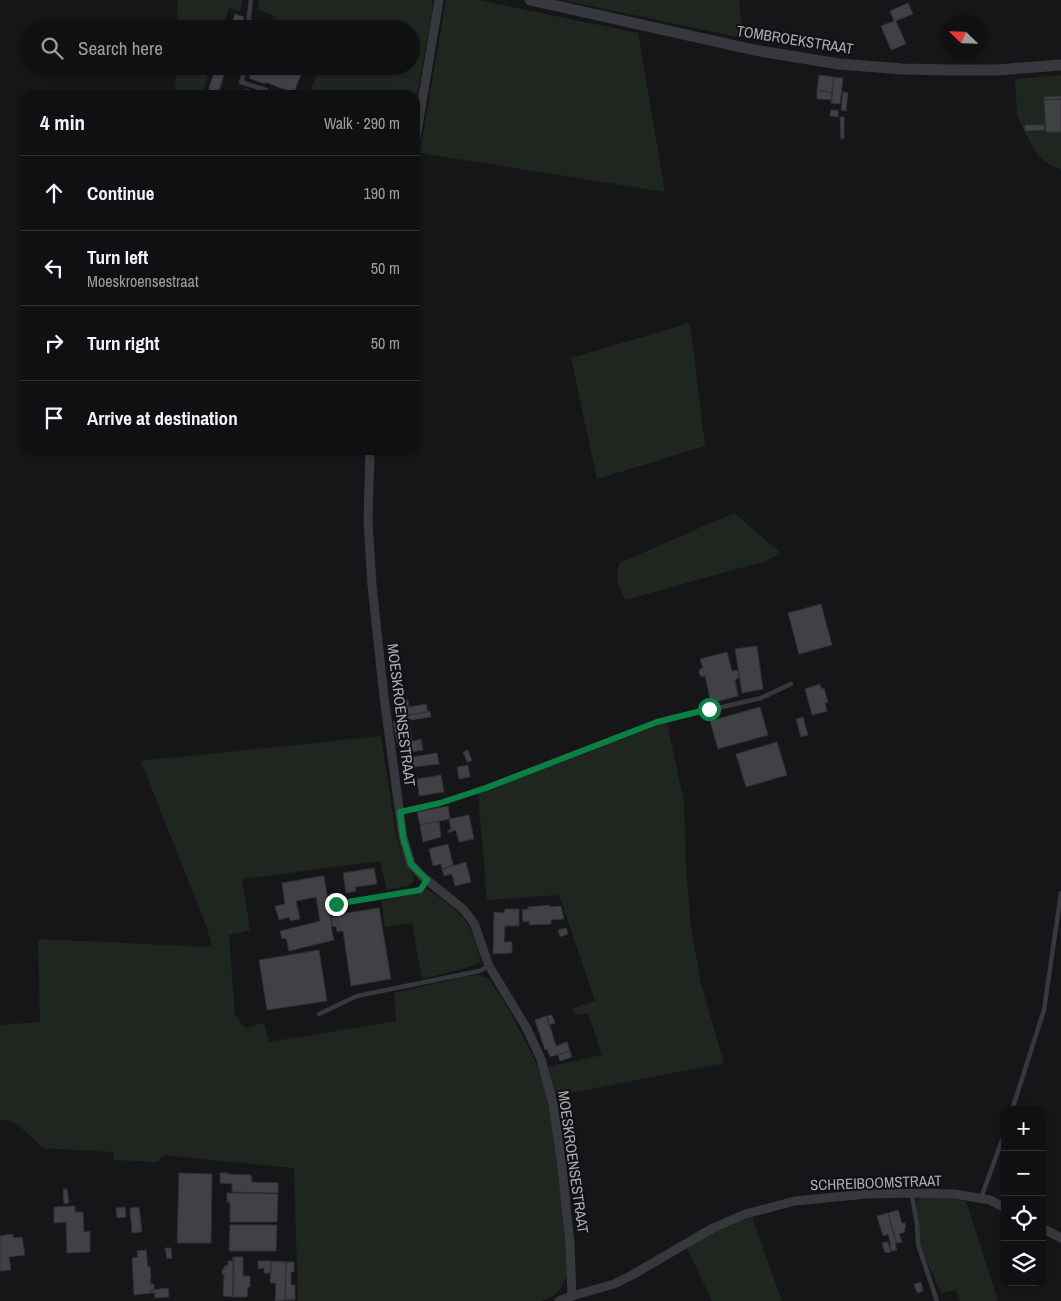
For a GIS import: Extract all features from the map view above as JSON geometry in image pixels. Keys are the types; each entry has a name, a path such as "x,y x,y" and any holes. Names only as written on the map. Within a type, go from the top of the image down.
{"street":[{"path":"420,114 439,0"},
{"name":"TOMBROEKSTRAAT","path":"530,0 754,50 839,64 949,70 997,70 1061,65"},
{"name":"MOESKROENSESTRAAT","path":"370,455 368,522 372,584 384,697 403,837 411,864 427,880 463,909 474,923 489,966 526,1028 541,1059 553,1104 562,1166 570,1244 572,1296"},
{"name":"SCHREIBOOMSTRAAT","path":"559,1301 614,1284 627,1278 712,1228 745,1214 795,1200 866,1194 955,1194 990,1200 1001,1206"},
{"path":"1046,1230 1061,1238"}],"lane":[{"path":"248,20 251,0"},
{"path":"244,75 241,82 266,90"},
{"path":"400,812 440,803 486,788 657,722 761,698 791,684"},
{"path":"336,904 420,890 427,880"},
{"path":"1013,1106 1044,1010 1061,893"},
{"path":"319,1014 356,996 479,971 489,966"},
{"path":"981,1198 1001,1143"},
{"path":"912,1193 918,1244 937,1301"}],"shaded area":[{"path":"178,0 242,0 240,12 229,8 225,20 177,20"},
{"path":"259,0 432,0 433,6 418,90 311,90 317,75 420,75 420,20 275,20 276,16 257,10"},
{"path":"446,0 478,0 638,33 665,192 420,153"},
{"path":"562,0 739,0 743,38"},
{"path":"176,75 208,75 204,90 175,90"},
{"path":"1061,75 1061,170 1050,165 1037,154 1024,131 1017,114 1015,79"},
{"path":"690,323 705,446 597,479 571,358"},
{"path":"734,513 781,553 766,561 625,600 617,580 619,563"},
{"path":"667,722 684,799 686,866 691,928 701,984 724,1063 555,1096 548,1067 602,1055 588,1013 575,1015 572,1008 595,1001 559,895 487,900 478,794"},
{"path":"381,736 396,835 414,881 408,886 387,890 380,861 242,879 250,930 229,935 235,1015 245,1028 264,1023 269,1042 396,1021 394,993 468,976 478,975 489,979 508,1008 540,1070 549,1105 558,1161 567,1276 563,1285 554,1296 541,1301 298,1301 294,1168 165,1155 157,1162 114,1160 113,1152 43,1148 17,1124 7,1120 0,1121 0,1025 40,1022 38,939 212,947 207,928 141,761"},
{"path":"425,888 450,905 465,921 473,935 481,961 470,967 422,979 412,923 385,927 381,901"},
{"path":"920,1197 942,1197 966,1201 998,1301 960,1301 956,1290 941,1293 919,1244 917,1202"},
{"path":"752,1217 782,1301 712,1301 687,1248 723,1227"}],"building":[{"path":"908,3 913,14 896,21 906,44 891,50 881,26 894,21 890,11"},
{"path":"235,14 244,17 243,20 233,20"},
{"path":"213,75 224,75 219,90 209,90"},
{"path":"250,75 301,75 295,90 286,90 249,78"},
{"path":"819,75 834,77 832,93 817,90"},
{"path":"834,77 843,78 840,104 831,103"},
{"path":"817,90 832,93 832,100 817,99"},
{"path":"843,92 848,93 846,111 841,110"},
{"path":"1061,96 1061,99 1044,100 1044,97"},
{"path":"1061,99 1061,132 1046,132 1044,100"},
{"path":"831,110 838,110 838,117 830,116"},
{"path":"840,117 844,117 844,138 841,139"},
{"path":"1025,125 1044,125 1045,130 1025,131"},
{"path":"821,604 832,645 799,654 788,613"},
{"path":"757,646 763,689 742,693 735,649"},
{"path":"727,652 732,671 738,670 739,677 735,680 738,696 711,703 705,676 701,677 699,672 703,668 700,659"},
{"path":"820,684 822,689 824,688 828,702 825,703 827,711 812,715 805,689"},
{"path":"408,699 409,707 426,704 428,712 397,717 395,709 398,708 397,703"},
{"path":"760,707 768,735 718,749 710,721"},
{"path":"430,711 431,717 408,719 412,741 421,739 423,750 405,753 404,746 398,747 393,722 401,721 400,717"},
{"path":"803,717 808,735 801,737 796,719"},
{"path":"777,742 787,775 746,787 736,754"},
{"path":"468,750 472,761 467,762 463,752"},
{"path":"437,753 439,764 407,768 406,758"},
{"path":"468,765 470,777 459,779 457,767"},
{"path":"441,775 444,792 419,796 417,779"},
{"path":"448,806 450,819 420,825 417,812"},
{"path":"469,815 474,839 459,842 456,830 448,833 448,830 451,830 449,819"},
{"path":"439,821 441,837 423,842 420,825"},
{"path":"448,844 453,865 442,869 441,864 433,866 429,849"},
{"path":"466,862 471,882 455,886 452,874 444,876 442,869"},
{"path":"374,868 377,884 355,887 356,891 346,893 343,873"},
{"path":"324,876 334,940 289,951 286,938 282,939 280,931 320,921 316,897 296,901 300,919 290,921 289,917 279,920 275,906 285,904 282,883"},
{"path":"550,905 550,907 561,906 564,919 551,920 551,924 529,925 529,921 523,922 522,910 528,909 528,907"},
{"path":"379,908 391,979 351,986 343,931 337,932 336,926 333,927 331,917"},
{"path":"505,909 519,909 519,926 505,926 504,942 512,942 512,953 493,954 494,912 504,913"},
{"path":"566,928 568,934 560,937 558,930"},
{"path":"319,950 327,1001 267,1010 259,960"},
{"path":"552,1015 555,1023 549,1025 547,1016"},
{"path":"547,1016 556,1046 567,1042 570,1051 550,1057 547,1049 545,1050 535,1020"},
{"path":"570,1051 572,1057 560,1061 558,1055"},
{"path":"179,1173 212,1174 211,1243 177,1243"},
{"path":"220,1173 251,1175 252,1182 278,1183 278,1193 232,1192 232,1184 220,1183"},
{"path":"63,1189 67,1189 69,1203 64,1204"},
{"path":"227,1193 278,1194 277,1222 230,1222 230,1202 227,1202"},
{"path":"75,1206 75,1212 83,1212 84,1232 90,1231 90,1252 67,1253 66,1222 54,1223 54,1207"},
{"path":"125,1207 126,1217 117,1218 116,1208"},
{"path":"139,1207 142,1232 132,1233 130,1208"},
{"path":"898,1210 902,1223 905,1223 906,1228 904,1229 905,1232 899,1234 902,1242 896,1243 888,1213"},
{"path":"888,1213 897,1243 895,1244 897,1250 891,1251 888,1234 883,1236 877,1216"},
{"path":"230,1225 277,1225 276,1251 229,1251"},
{"path":"13,1234 13,1238 22,1237 25,1255 9,1257 11,1270 0,1271 0,1236"},
{"path":"888,1242 891,1252 885,1253 882,1243"},
{"path":"165,1248 171,1248 172,1258 167,1259"},
{"path":"146,1250 148,1267 150,1266 151,1284 154,1284 154,1290 151,1290 151,1293 134,1295 132,1258 138,1257 137,1251"},
{"path":"234,1257 243,1257 243,1276 250,1276 250,1287 248,1287 247,1297 233,1297"},
{"path":"228,1261 233,1261 233,1297 223,1296 224,1274 222,1274 222,1269 224,1269 225,1265 228,1266"},
{"path":"258,1261 271,1261 271,1273 264,1273 264,1268 258,1269"},
{"path":"271,1261 286,1262 285,1300 275,1301 276,1283 270,1283"},
{"path":"286,1262 294,1262 294,1272 291,1272 291,1285 295,1285 295,1300 285,1300"},
{"path":"921,1282 923,1291 917,1293 914,1284"},
{"path":"168,1288 169,1297 155,1298 155,1293 151,1293 151,1290"}],"route":[{"path":"336,904 420,890 427,880 411,864 403,837 400,812 440,803 486,788 657,722 709,709"}]}
